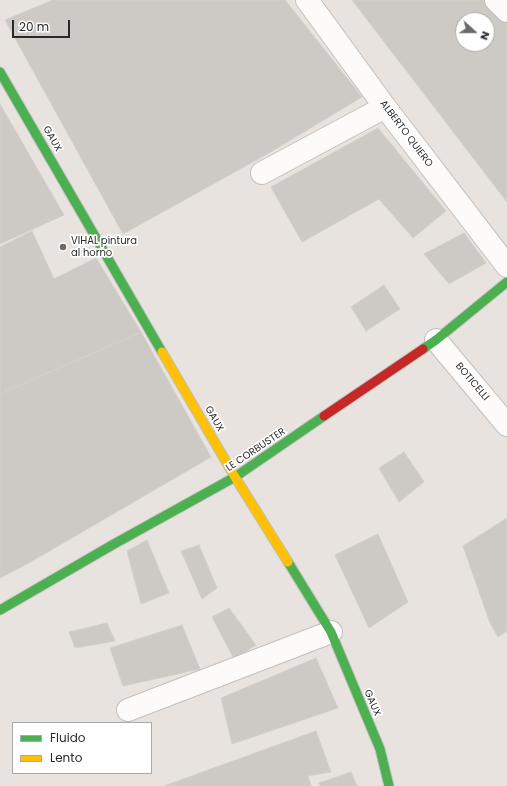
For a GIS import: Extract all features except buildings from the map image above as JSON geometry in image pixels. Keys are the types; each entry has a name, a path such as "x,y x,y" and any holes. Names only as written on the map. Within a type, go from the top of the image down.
{"street":[{"name":"ALBERTO QUIERO","path":"308,0 385,106 507,266"},
{"path":"496,0 507,12"},
{"name":"GAUX","path":"0,72 235,477 331,632 380,749 389,786"},
{"path":"262,173 385,106"},
{"name":"LE CORBUSTER","path":"0,610 114,544 235,477 436,340 507,282"},
{"name":"BOTICELLI","path":"436,340 507,425"},
{"path":"128,710 331,632"}],"traffic: fast":[{"path":"0,72 162,352"},
{"path":"423,349 507,282"},
{"path":"0,610 114,544 235,477 324,416"},
{"path":"288,562 331,632 380,749 389,786"}],"traffic: slow":[{"path":"162,352 235,477 288,562"}],"traffic: jam":[{"path":"324,416 423,349"}],"place":[{"name":"VIHAL pintura al horno","path":"63,247"}]}
